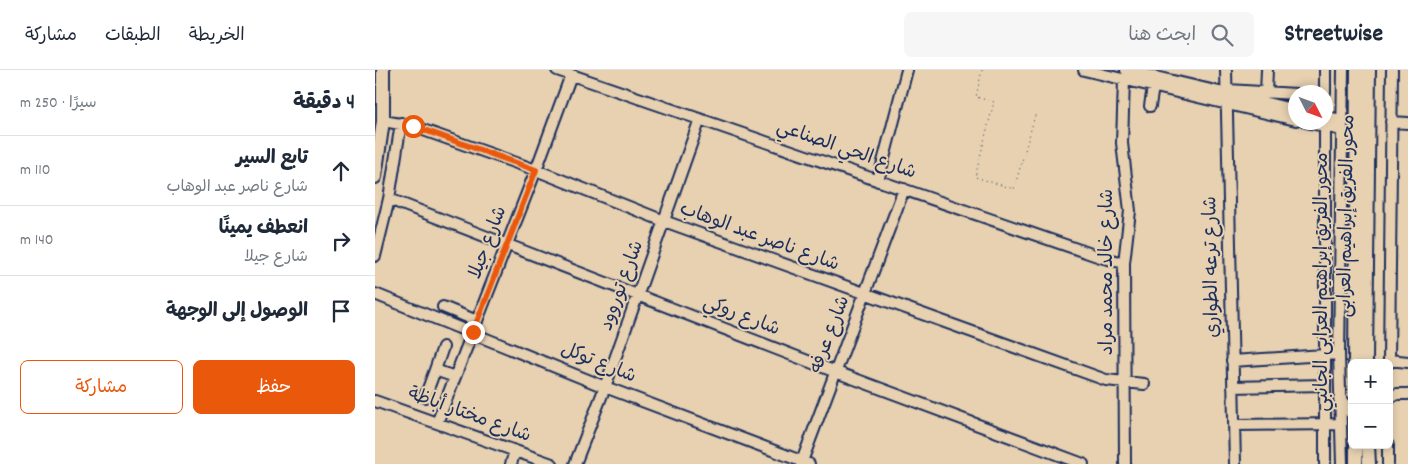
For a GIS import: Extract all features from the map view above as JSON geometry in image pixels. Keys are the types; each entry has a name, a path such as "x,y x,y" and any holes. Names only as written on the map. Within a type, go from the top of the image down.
{"main road":[{"path":"375,177 383,121 383,70"},
{"name":"محور الفريق إبراهيم العرابى","path":"1355,359 1357,70"},
{"name":"محور الفريق إبراهيم العرابى","path":"1366,359 1369,70"},
{"path":"1339,399 1348,409"},
{"path":"1356,449 1356,464"},
{"path":"1368,449 1369,464"}],"street":[{"name":"شارع الحي الصناعي","path":"557,70 1100,257 1125,263"},
{"path":"878,180 907,70"},
{"path":"1084,70 1125,75 1288,109"},
{"name":"شارع ترعه الطواري","path":"1226,70 1225,97 1231,241 1235,464"},
{"path":"1266,94 1267,70"},
{"path":"1325,70 1325,85"},
{"name":"محور الفريق إبراهيم العرابى الجانبي","path":"1342,464 1339,354 1343,70"},
{"path":"1389,359 1392,70"},
{"name":"شارع جيلا","path":"437,423 571,75"},
{"path":"1125,75 1153,87 1225,97 1288,118"},
{"name":"شارع خالد محمد مراد","path":"1125,75 1122,143 1129,198 1135,223 1125,263 1125,464"},
{"path":"1150,106 1153,87"},
{"path":"1225,97 1288,94"},
{"name":"شارع توروود","path":"575,464 638,296 700,119"},
{"name":"شارع ناصر عبد الوهاب","path":"383,121 401,123 536,170 664,221 865,295 1106,380 1144,384"},
{"path":"1391,122 1408,123"},
{"path":"375,256 389,199 401,123"},
{"path":"1333,123 1342,125"},
{"path":"1325,130 1325,464"},
{"name":"شارع عرفه","path":"804,463 903,189"},
{"name":"شارع روكي","path":"389,199 836,372 1083,464"},
{"name":"شارع توكل","path":"375,294 473,332 605,387 804,463"},
{"path":"443,307 477,321"},
{"path":"425,397 443,347"},
{"path":"1232,361 1339,354"},
{"path":"1393,361 1408,362"},
{"path":"435,370 455,377"},
{"path":"1233,387 1324,385"},
{"path":"1393,396 1408,394"},
{"name":"شارع مختار أباظة","path":"375,401 552,464"},
{"path":"1234,425 1340,424"},
{"path":"1388,449 1388,464"},
{"path":"511,464 515,451"},
{"path":"1046,464 1050,453"}],"path":[{"path":"982,70 976,97 994,102 975,177 1014,189 1036,112"}],"route":[{"path":"413,126 536,170 473,332"}]}
